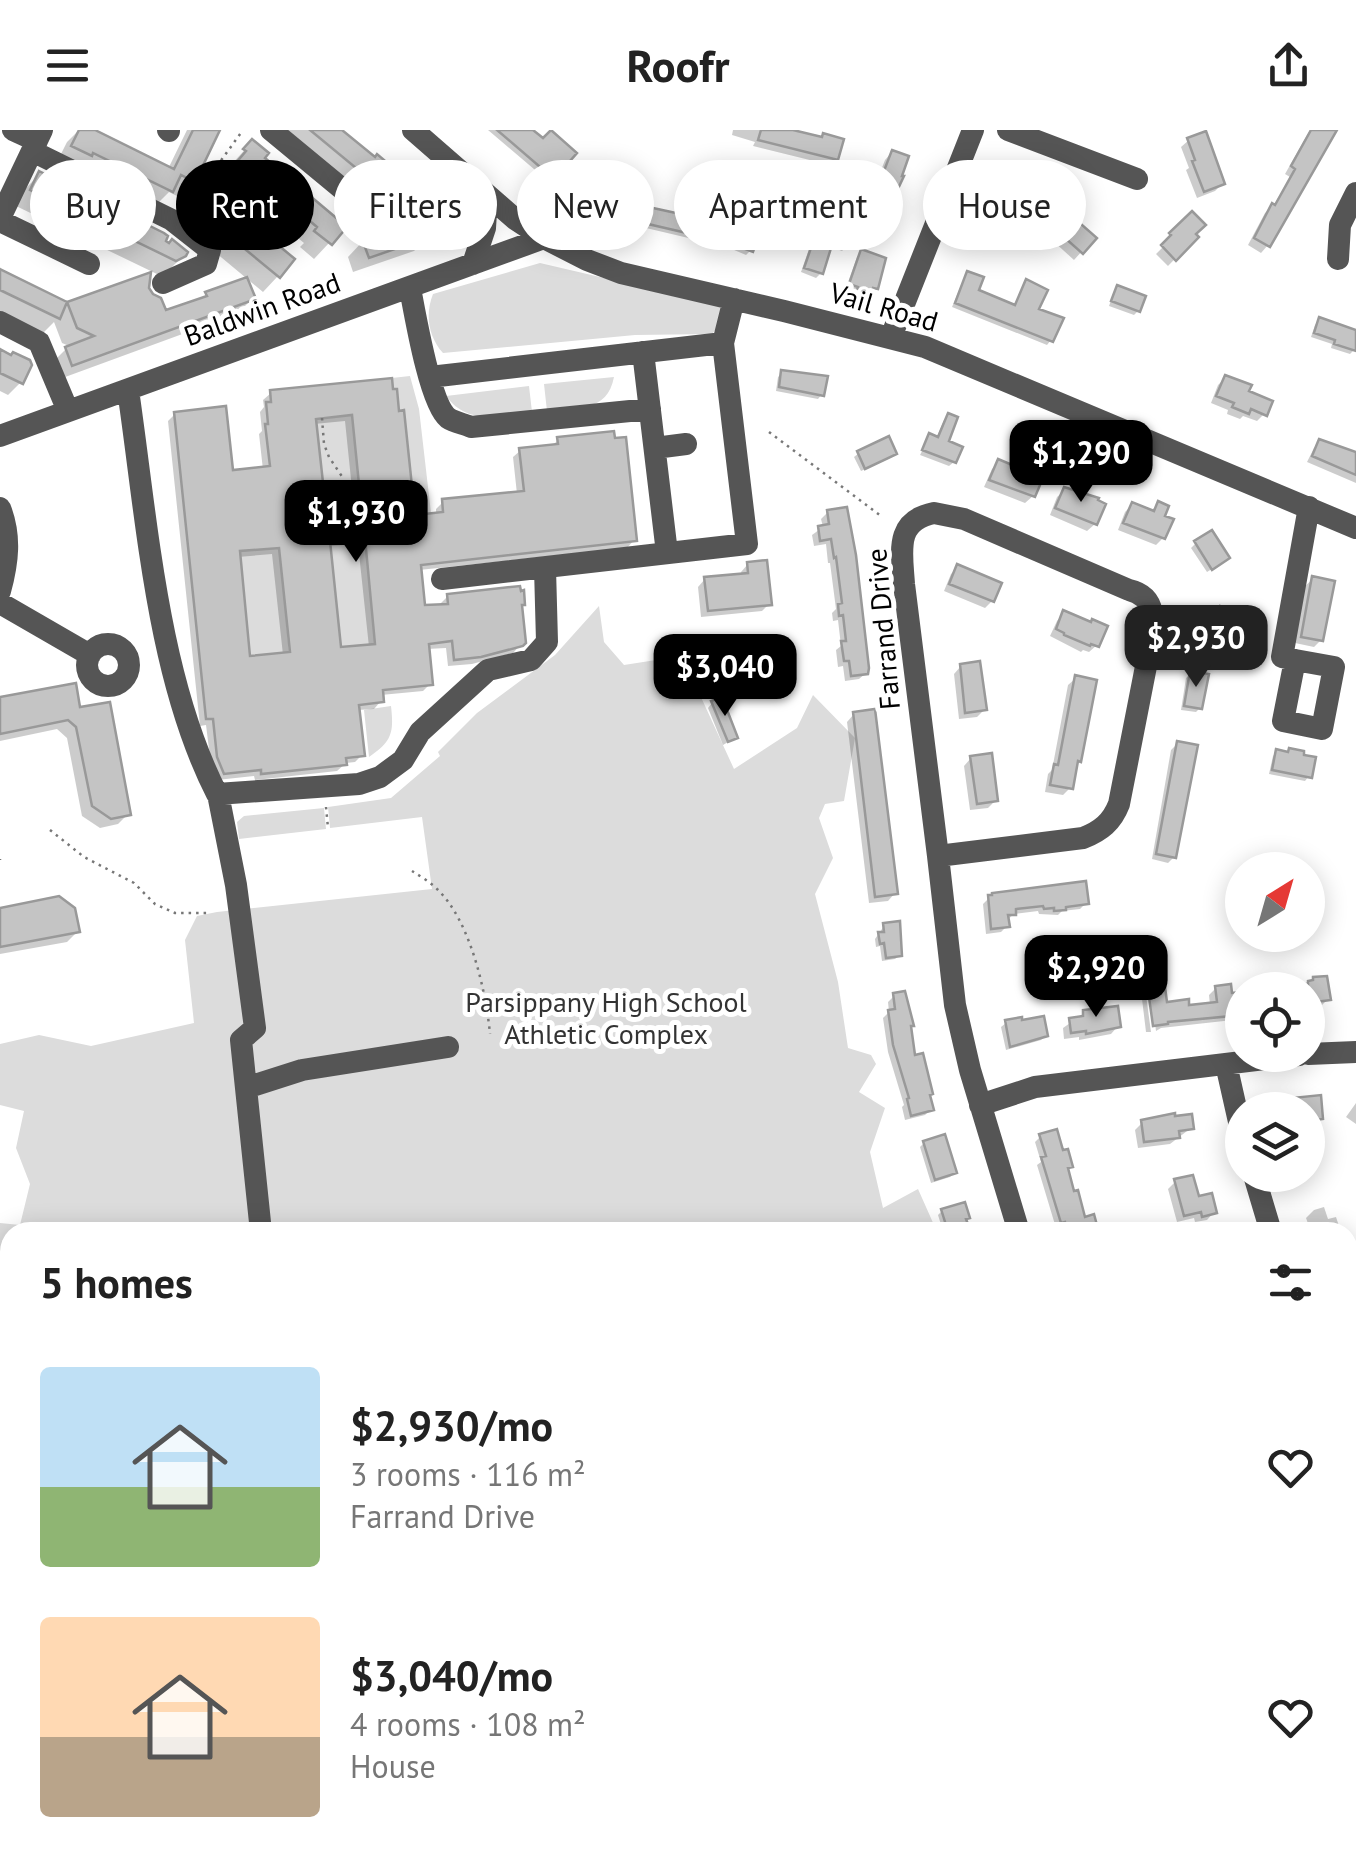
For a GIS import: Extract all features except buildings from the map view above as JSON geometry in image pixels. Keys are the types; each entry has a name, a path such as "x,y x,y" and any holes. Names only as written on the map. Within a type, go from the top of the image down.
{"street":[{"path":"13,130 176,223"},
{"path":"271,130 334,182"},
{"name":"Vail Road","path":"414,130 448,160"},
{"path":"891,337 972,130"},
{"path":"1008,130 1137,179"},
{"path":"37,141 0,219 89,264"},
{"path":"1338,259 1340,225 1356,193"},
{"name":"Vail Road","path":"497,204 517,220"},
{"name":"Baldwin Road","path":"0,436 517,248"},
{"path":"163,284 206,264 210,250"},
{"path":"473,264 477,250"},
{"name":"Vail Road","path":"568,250 621,272 891,337 962,362 1356,528"},
{"path":"410,288 438,406 448,417 471,427 650,409"},
{"path":"442,579 747,544 723,342 734,299"},
{"path":"0,322 39,342 68,411"},
{"path":"430,376 723,342"},
{"path":"643,352 667,553"},
{"path":"128,390 167,648 192,736 218,794 236,885 256,1028 242,1040 260,1222"},
{"path":"654,448 686,444"},
{"path":"1295,660 1282,657 1309,507"},
{"path":"0,508 8,559 0,591"},
{"name":"Farrand Drive","path":"938,856 1083,838 1109,822 1119,804 1149,652 1152,607 1139,592 964,519 934,512 908,528 902,547 904,584 955,1004 1015,1222"},
{"path":"218,794 360,784 380,778 403,760 420,732 488,670 531,660 547,642 545,568"},
{"path":"0,603 90,655"},
{"path":"246,1088 302,1070 448,1047"},
{"path":"1325,1053 1356,1052"},
{"path":"980,1106 1035,1088 1225,1064"},
{"path":"1259,1192 1268,1222"}],"path":[{"path":"221,160 242,130"},
{"path":"322,418 324,444 343,478 360,525"},
{"path":"769,432 881,516"},
{"path":"326,807 328,828"},
{"path":"50,830 84,857 134,883 155,904 175,913 207,913"},
{"path":"412,870 436,887 457,917 476,961 488,1006 490,1034"}],"green space":[{"path":"540,263 724,306 718,327 712,334 635,335 443,353 429,325 433,294"},
{"path":"410,376 419,409 431,513 415,515 404,411 399,411 392,378"},
{"path":"614,377 598,403 547,411 544,384"},
{"path":"529,386 532,412 508,415 485,417 464,412 446,396"},
{"path":"352,415 363,524 328,528 316,419"},
{"path":"365,538 375,644 341,647 330,541"},
{"path":"279,548 289,652 250,656 240,551"},
{"name":"Parsippany High School Athletic Complex","path":"599,606 604,642 624,665 709,655 718,684 700,695 734,769 797,728 813,695 855,738 844,801 825,804 819,818 833,858 815,894 838,982 848,1048 871,1055 876,1064 859,1092 885,1108 870,1152 883,1208 918,1189 933,1222 21,1222 30,1184 16,1148 24,1111 0,1105 0,1044 39,1035 91,1046 194,1023 185,940 197,916 432,889 422,817 330,828 328,807 391,798 440,756 438,752 477,713 555,655"},
{"path":"391,706 390,736 369,757 364,710"},
{"path":"324,808 326,829 239,839 237,822 244,816"}]}
